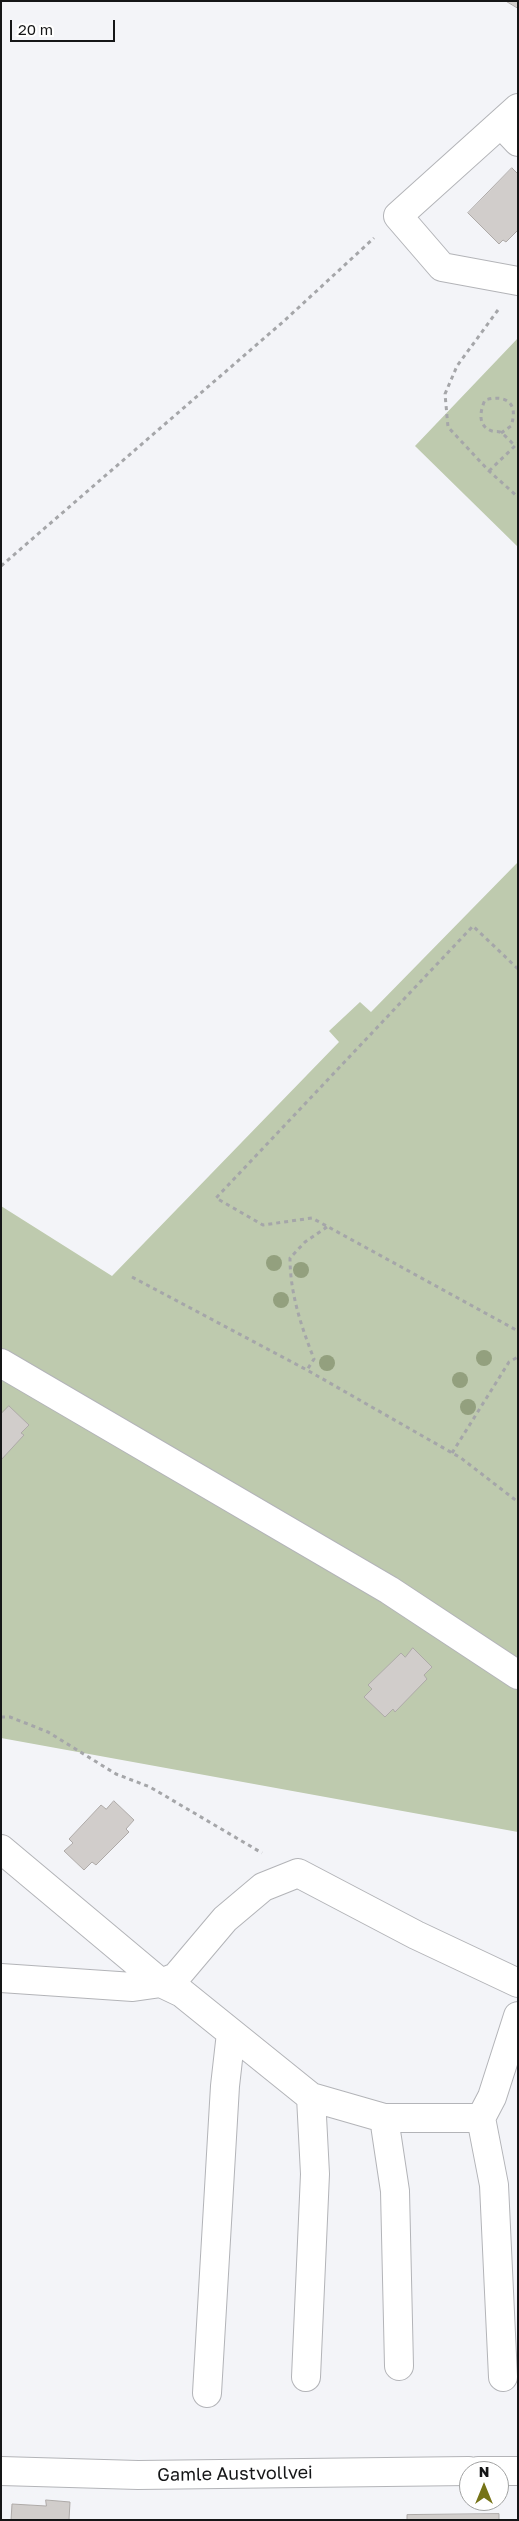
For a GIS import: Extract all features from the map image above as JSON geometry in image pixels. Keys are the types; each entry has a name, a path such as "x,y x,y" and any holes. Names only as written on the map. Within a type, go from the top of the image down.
{"street":[{"path":"512,125 398,216 442,267 518,281"},
{"path":"1,1363 389,1590 518,1675"},
{"path":"1,1849 161,1982 182,1993 311,2097 384,2118 481,2118"},
{"path":"1,1978 133,1987 176,1977 225,1919 263,1886 298,1873 416,1934 518,1983"},
{"path":"503,2377 494,2185 481,2118 492,2097 518,2016"},
{"path":"207,2393 225,2086 232,2033"},
{"path":"306,2377 315,2174 311,2097"},
{"path":"384,2118 395,2191 399,2366"},
{"name":"Gamle Austvollvei","path":"1,2471 138,2475 459,2471"}],"path":[{"path":"1,566 284,321 398,216"},
{"path":"501,306 457,366 445,394 448,427 489,471 518,497"},
{"path":"489,471 516,445 501,432 491,431 483,426 480,418 485,400 497,397 509,402 515,412 511,426 501,432"},
{"path":"518,969 473,926 216,1198 263,1225 312,1218 518,1331"},
{"path":"307,1370 314,1359 303,1332 290,1282 290,1258 304,1242 327,1226"},
{"path":"132,1278 307,1370 452,1453 518,1502"},
{"path":"452,1453 509,1362 518,1357"},
{"path":"1,1716 48,1732 116,1774 150,1787 298,1873"}],"green space":[{"path":"518,338 518,547 415,446"},
{"path":"518,862 518,1832 1,1738 1,1206 112,1276 339,1042 329,1031 360,1002 371,1012"}],"building":[{"path":"506,1 518,1 518,8"},
{"path":"512,168 518,174 518,230 506,242 503,240 499,244 468,213"},
{"path":"9,1406 29,1425 21,1433 24,1435 1,1460 1,1414"},
{"path":"413,1648 432,1667 424,1675 427,1679 395,1712 393,1709 385,1717 364,1697 372,1689 368,1685 401,1653 405,1657"},
{"path":"114,1801 134,1820 126,1829 129,1832 96,1865 92,1862 84,1870 64,1851 73,1843 69,1839 101,1805 106,1809"},
{"path":"46,2500 70,2502 69,2520 11,2520 12,2504 46,2506"},
{"path":"499,2514 499,2520 407,2520 407,2515"}]}
